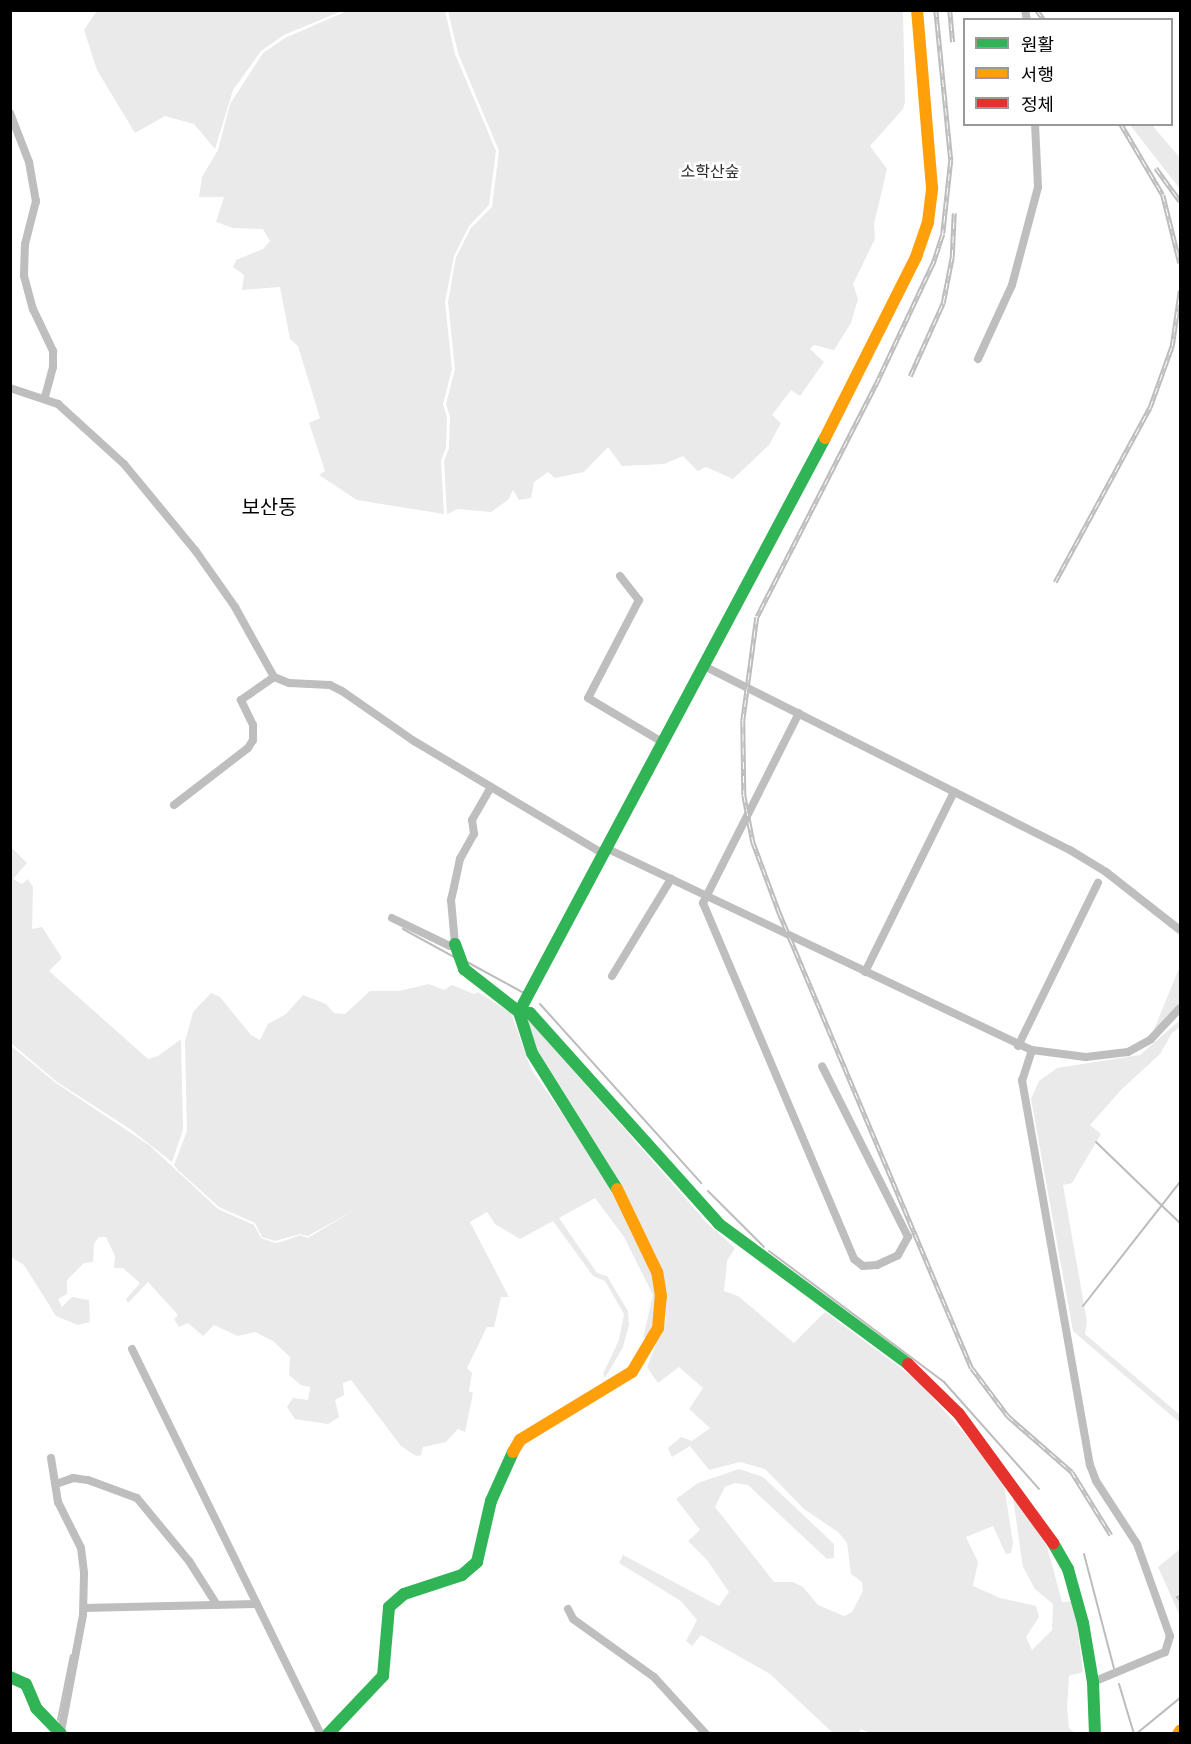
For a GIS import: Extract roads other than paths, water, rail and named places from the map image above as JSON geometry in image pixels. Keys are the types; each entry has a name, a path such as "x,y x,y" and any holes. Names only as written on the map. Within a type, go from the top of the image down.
{"street":[{"path":"328,1734 383,1676 389,1607 404,1594 462,1575 477,1562 491,1502 506,1464 520,1440 632,1372 658,1328 661,1296 657,1272 608,1172 532,1053 519,1012 607,852 662,742 865,363 923,239 931,203 931,159 917,10"},
{"path":"10,113 29,162 36,201 25,244 24,276 33,309 53,351 53,368 45,396"},
{"path":"978,360 1012,285 1038,187 1035,126"},
{"path":"10,388 45,396 76,417 171,518 235,607 274,677 289,683 330,685 491,787 607,852 671,879 1018,1046 1086,1057 1128,1052 1151,1039 1180,1008"},
{"path":"620,576 639,600 588,698 662,742"},
{"path":"704,666 1097,865 1180,930"},
{"path":"174,805 248,748 253,740 253,725 241,700 274,677"},
{"path":"799,713 704,895 712,925 854,1259 863,1266 877,1265 898,1256 908,1237 822,1066"},
{"path":"491,787 472,820 474,834 460,859 451,900 458,953 464,969 519,1012 530,1013 719,1224 911,1366 959,1414 1044,1527 1068,1569 1083,1623 1093,1682 1095,1734"},
{"path":"865,972 954,792"},
{"path":"612,976 671,879"},
{"path":"1018,1046 1098,883"},
{"path":"392,918 450,946 458,953"},
{"path":"1032,1050 1024,1070 1024,1091 1090,1465 1096,1481 1137,1544 1170,1636 1165,1652 1093,1682"},
{"path":"132,1350 321,1734"},
{"path":"51,1458 61,1511 83,1552 84,1608 61,1732"},
{"path":"56,1484 73,1479 88,1480 137,1498 189,1561 217,1605"},
{"path":"84,1608 257,1604"},
{"path":"568,1609 573,1619 654,1677 706,1734"},
{"path":"10,1677 26,1684 40,1714 61,1732"}],"waterway":[{"path":"403,929 454,957"},
{"path":"467,962 524,993"},
{"path":"540,1004 701,1183"},
{"path":"1096,1142 1180,1223"},
{"path":"1083,1306 1180,1182"},
{"path":"708,1191 764,1247"},
{"path":"769,1251 944,1382 1039,1489"},
{"path":"1084,1554 1114,1668"},
{"path":"1180,1595 1177,1597 1180,1601"},
{"path":"58,1720 71,1655"},
{"path":"1119,1684 1134,1734"},
{"path":"1136,1734 1180,1698"}],"railway":[{"path":"936,10 951,160 943,234 933,264 879,379 757,617 743,720 744,795 753,842 779,912 972,1368 1008,1416 1072,1472 1111,1535"},
{"path":"950,10 953,42"},
{"path":"1037,10 1043,18"},
{"path":"1122,126 1163,195 1180,263"},
{"path":"1156,168 1180,201"},
{"path":"910,376 943,303 952,257 954,213"},
{"path":"1055,582 1150,407 1172,346 1180,291"}],"district":[{"name":"보산동","path":"269,507"}],"park label":[{"name":"소학산숲","path":"710,172"}]}
